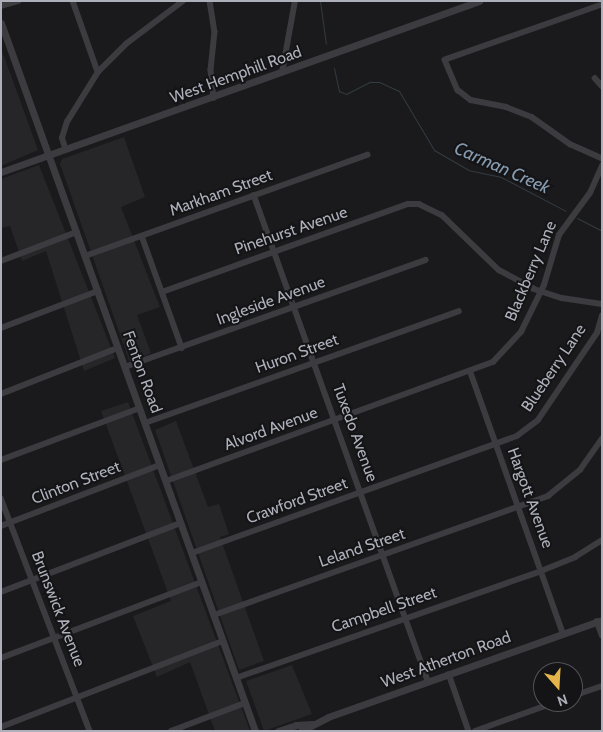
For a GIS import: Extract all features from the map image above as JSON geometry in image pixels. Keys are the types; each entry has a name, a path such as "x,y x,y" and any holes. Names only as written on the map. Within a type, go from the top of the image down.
{"street":[{"path":"1,6 18,1"},
{"path":"73,1 98,72"},
{"path":"65,148 62,138 66,122 98,72 126,44 183,1"},
{"path":"210,1 215,32 211,70 214,98"},
{"path":"282,73 295,1"},
{"name":"West Hemphill Road","path":"1,172 65,148 214,98 480,1"},
{"path":"602,5 445,60 453,82 464,95 532,118 570,144 602,158"},
{"name":"Fenton Road","path":"1,23 255,731"},
{"path":"595,78 602,86"},
{"name":"Markham Street","path":"86,256 367,155"},
{"name":"Blackberry Lane","path":"471,373 493,362 507,350 520,332 540,292 559,235 590,193 602,166"},
{"name":"Tuxedo Avenue","path":"254,195 362,492 428,681"},
{"name":"Pinehurst Avenue","path":"162,292 408,204 430,208 442,215 499,270 540,292"},
{"path":"1,261 77,232"},
{"path":"142,236 182,348"},
{"name":"Ingleside Avenue","path":"125,367 425,260"},
{"path":"1,328 98,291"},
{"path":"540,292 602,304"},
{"name":"Huron Street","path":"145,423 458,312"},
{"name":"Blueberry Lane","path":"496,445 517,436 538,420 597,333 602,316"},
{"path":"1,394 118,348"},
{"name":"Alvord Avenue","path":"166,481 471,373"},
{"name":"Hargott Avenue","path":"471,373 563,633"},
{"path":"1,460 140,408"},
{"name":"Leland Street","path":"214,615 548,496 564,485 580,470 602,439"},
{"name":"Crawford Street","path":"192,553 496,445"},
{"name":"Clinton Street","path":"1,526 160,465"},
{"name":"Brunswick Avenue","path":"1,498 90,731"},
{"path":"1,592 181,522"},
{"name":"Campbell Street","path":"236,678 576,558 602,540"},
{"path":"1,658 202,582"},
{"path":"599,620 602,635"},
{"name":"West Atherton Road","path":"301,731 312,724 599,620"},
{"path":"1,727 223,641"},
{"path":"449,674 470,731"},
{"path":"583,693 602,686"},
{"path":"171,731 245,703"},
{"path":"475,731 533,710"},
{"path":"278,731 296,724 312,724"}],"shaded area":[{"path":"1,48 38,150 1,166"},
{"path":"124,137 145,197 121,207 160,307 137,315 151,353 130,363 60,164 62,159"},
{"path":"39,165 115,358 84,371 46,251 22,261 10,226 1,228 1,179"},
{"path":"128,402 250,731 215,731 190,662 157,677 133,616 171,601 101,411"},
{"path":"176,421 208,507 219,504 229,534 220,537 264,661 239,670 155,430"},
{"path":"292,665 312,714 264,731 246,681"}],"waterway":[{"name":"Carman Creek","path":"320,1 326,44"},
{"name":"Carman Creek","path":"334,68 339,91 346,94 370,82 379,82 399,91 434,150 468,170 501,177 566,211"},
{"name":"Carman Creek","path":"577,218 602,231"}]}
